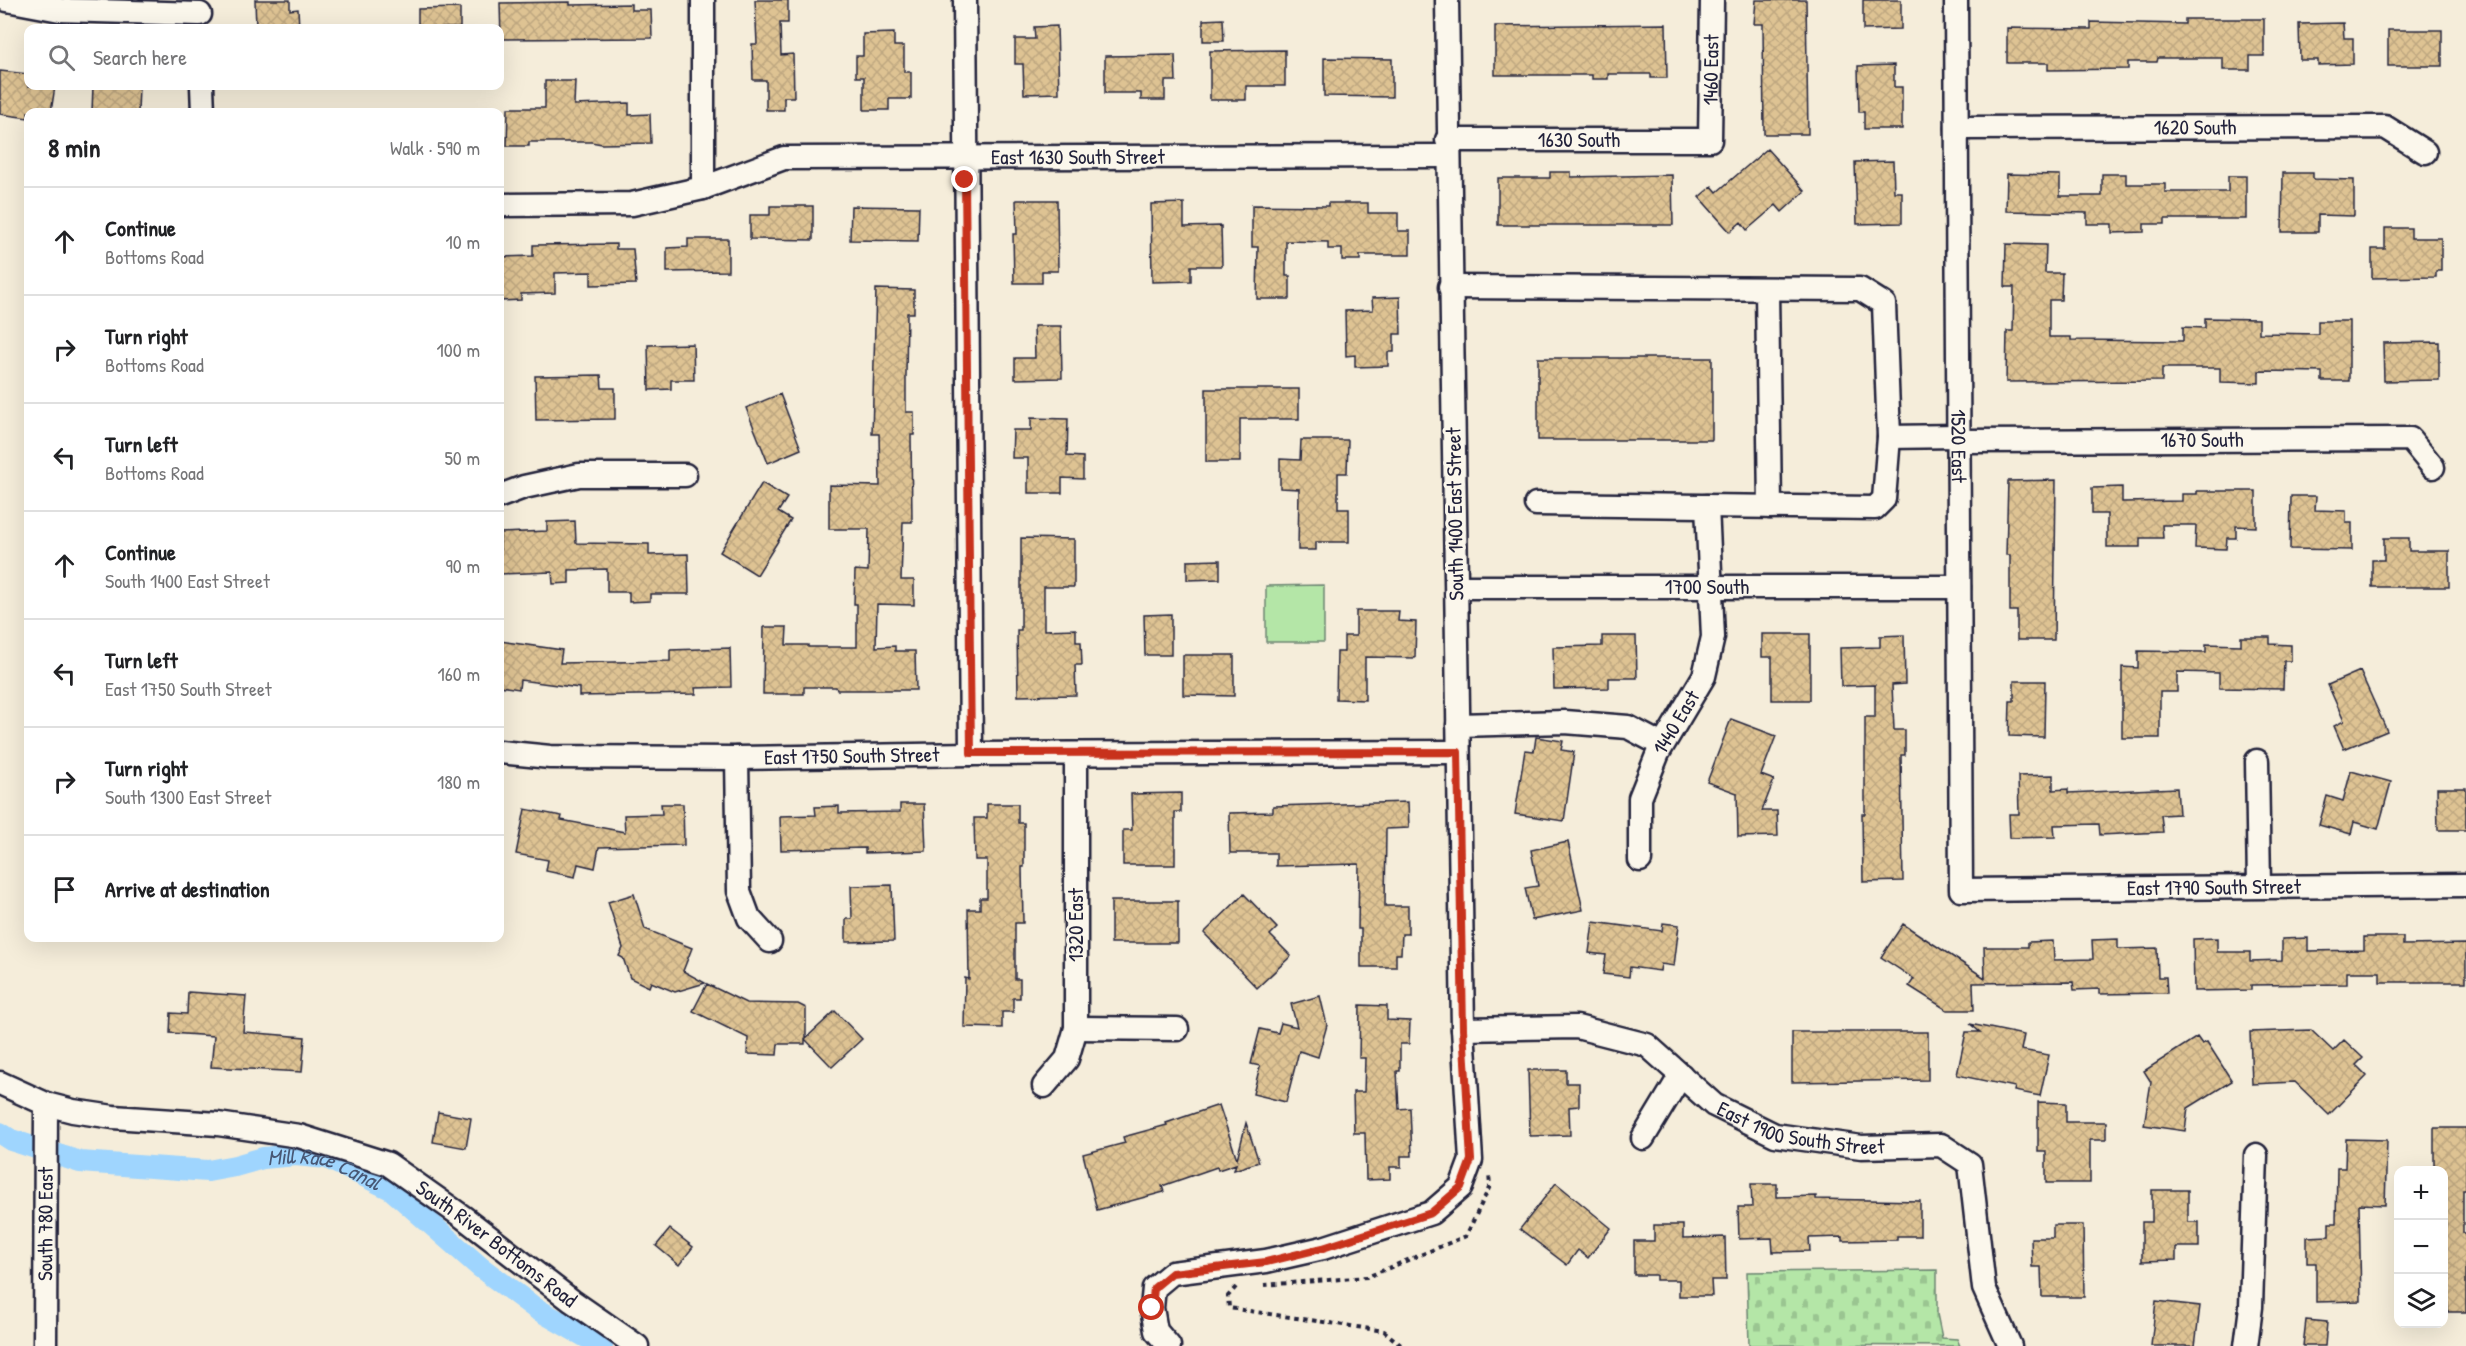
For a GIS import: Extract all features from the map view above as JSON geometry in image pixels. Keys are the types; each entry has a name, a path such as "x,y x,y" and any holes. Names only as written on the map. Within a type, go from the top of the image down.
{"street":[{"path":"7,0 60,9 200,14"},
{"path":"703,0 703,188"},
{"path":"965,0 964,156 971,753"},
{"name":"South 1400 East Street","path":"1169,1346 1156,1331 1152,1308 1154,1288 1172,1273 1266,1262 1323,1248 1431,1213 1461,1187 1471,1160 1463,1029 1447,0"},
{"name":"1460 East","path":"1710,141 1712,0"},
{"name":"1520 East","path":"1956,0 1961,890"},
{"path":"202,90 203,108"},
{"name":"1620 South","path":"1957,128 2385,127 2425,152"},
{"name":"1630 South","path":"1448,148 1710,141"},
{"name":"East 1630 South Street","path":"504,205 632,204 703,188 784,158 1448,148"},
{"path":"1450,287 1860,289 1884,304 1889,437 1884,499 1875,508 1536,504"},
{"path":"1767,290 1770,507"},
{"path":"1889,437 1958,438"},
{"name":"1670 South","path":"1958,438 2410,439 2433,467"},
{"path":"504,494 524,487 579,475 685,475"},
{"name":"1440 East","path":"1640,860 1640,798 1662,745 1704,676 1713,637 1707,506"},
{"name":"1700 South","path":"1457,587 1959,587"},
{"path":"1458,725 1565,722 1628,727 1662,745"},
{"name":"East 1750 South Street","path":"504,752 550,757 737,758 971,753 1458,752"},
{"name":"1320 East","path":"1044,1086 1067,1059 1076,1028 1076,754"},
{"path":"737,758 739,891 749,918 770,941"},
{"path":"2257,761 2259,886"},
{"name":"East 1790 South Street","path":"1961,890 2466,885"},
{"name":"East 1900 South Street","path":"1463,1029 1577,1026 1647,1045 1714,1105 1775,1135 1861,1147 1941,1145 1970,1164 1984,1288 2010,1346"},
{"path":"1076,1028 1177,1029"},
{"path":"1643,1138 1681,1075"},
{"name":"South River Bottoms Road","path":"0,1083 46,1104 73,1111 113,1117 218,1124 299,1136 388,1164 637,1346"},
{"name":"South 780 East","path":"45,1346 46,1104"},
{"path":"2246,1346 2251,1307 2256,1155"}],"green space":[{"path":"1324,585 1324,642 1266,642 1266,586"},
{"path":"1937,1270 1937,1314 1942,1338 1957,1339 1960,1346 1749,1345 1747,1272"}],"building":[{"path":"255,0 290,0 290,10 298,9 299,24 256,24"},
{"path":"755,0 788,0 788,23 780,23 781,55 793,54 794,97 784,97 784,110 766,110 766,80 753,80 752,44 757,44"},
{"path":"1756,0 1806,0 1808,134 1764,134 1763,24 1754,24"},
{"path":"1863,0 1901,0 1901,29 1863,30"},
{"path":"500,3 631,4 631,10 651,10 652,38 504,39"},
{"path":"460,8 460,24 418,24 418,9"},
{"path":"1223,19 1224,41 1203,41 1203,20"},
{"path":"2185,19 2264,19 2264,56 2250,56 2250,70 2223,70 2223,58 2158,58 2157,62 2128,62 2128,69 2048,70 2048,63 2007,63 2007,28 2091,29 2091,22 2185,24"},
{"path":"2343,23 2344,38 2353,38 2353,64 2318,65 2318,60 2300,60 2299,24"},
{"path":"1666,24 1667,78 1651,78 1651,74 1608,74 1608,79 1592,79 1592,75 1495,75 1495,26"},
{"path":"1057,26 1059,93 1024,94 1023,64 1015,64 1015,39 1035,39 1034,27"},
{"path":"2388,30 2442,30 2442,66 2388,66"},
{"path":"894,33 894,46 904,46 904,72 911,72 911,99 889,99 889,110 864,110 864,77 856,77 856,56 863,56 863,34"},
{"path":"1285,50 1285,86 1246,86 1246,100 1210,100 1210,51"},
{"path":"1175,55 1176,81 1165,81 1165,100 1141,100 1141,93 1105,93 1105,56"},
{"path":"1324,58 1392,59 1392,97 1324,96"},
{"path":"1894,65 1894,87 1902,87 1902,129 1864,129 1864,112 1859,112 1858,66"},
{"path":"0,71 24,74 24,90 54,90 52,108 24,108 24,117 0,114"},
{"path":"545,81 575,81 574,105 629,103 629,115 650,114 651,143 529,142 529,146 507,146 508,108 545,108"},
{"path":"93,90 139,90 138,108 92,108"},
{"path":"1767,149 1805,191 1782,212 1776,205 1747,230 1741,222 1730,232 1699,197 1712,186 1717,192"},
{"path":"1893,161 1894,192 1902,192 1902,223 1857,224 1855,162"},
{"path":"1550,172 1571,172 1571,177 1672,175 1673,225 1498,225 1498,178 1550,178"},
{"path":"2283,173 2313,173 2313,179 2354,180 2354,216 2318,215 2318,232 2282,232"},
{"path":"2007,174 2060,175 2060,196 2102,196 2102,174 2126,174 2126,184 2165,184 2165,192 2228,192 2228,176 2246,176 2246,219 2165,219 2165,224 2144,224 2144,232 2112,233 2112,224 2087,224 2087,213 2006,211"},
{"path":"1016,200 1057,200 1058,271 1042,271 1042,283 1014,283 1013,234 1017,234"},
{"path":"1184,203 1184,227 1221,226 1222,266 1191,266 1191,281 1152,282 1151,204"},
{"path":"1328,203 1368,203 1368,213 1398,213 1398,231 1410,231 1410,255 1360,255 1360,260 1342,260 1342,249 1328,249 1328,242 1286,241 1286,276 1290,276 1290,299 1257,299 1258,247 1252,247 1252,205 1328,206"},
{"path":"770,206 813,206 813,240 750,239 750,215 770,215"},
{"path":"851,206 919,207 918,241 850,240"},
{"path":"2385,228 2411,228 2411,238 2441,238 2441,271 2436,271 2436,277 2372,278 2372,249 2385,249"},
{"path":"688,239 728,239 728,271 667,272 667,248 688,247"},
{"path":"616,244 616,249 633,249 636,284 591,285 591,272 555,273 555,293 521,294 521,300 504,301 504,257 533,256 533,245"},
{"path":"2006,244 2046,245 2045,273 2062,273 2061,300 2049,300 2049,337 2071,337 2071,340 2183,341 2183,327 2205,328 2205,318 2259,319 2259,333 2318,334 2318,321 2349,321 2349,381 2322,381 2322,372 2259,371 2259,383 2220,382 2220,368 2162,368 2162,381 2006,382 2007,331 2013,331 2014,287 2005,287"},
{"path":"876,289 914,290 914,313 907,313 906,375 906,412 914,412 914,435 911,435 912,522 903,522 901,580 914,580 914,605 877,604 876,647 895,646 895,651 915,651 916,690 837,690 836,687 804,687 804,694 763,694 764,627 787,627 786,645 857,647 857,604 854,604 855,570 868,571 869,529 829,529 829,485 880,486 879,434 872,434"},
{"path":"1400,297 1401,334 1394,334 1394,352 1388,352 1388,366 1355,367 1355,355 1346,356 1345,311 1373,310 1372,298"},
{"path":"1034,326 1061,326 1062,378 1015,379 1015,358 1035,358"},
{"path":"2439,342 2439,380 2384,381 2383,343"},
{"path":"693,344 694,380 671,380 671,389 649,390 648,345"},
{"path":"1538,358 1712,358 1712,440 1538,440"},
{"path":"601,375 602,388 615,388 615,419 536,420 535,376"},
{"path":"1206,389 1299,389 1299,419 1240,419 1240,462 1206,462"},
{"path":"780,394 801,449 768,463 746,408"},
{"path":"1031,418 1068,419 1067,456 1083,457 1083,479 1062,478 1062,493 1028,493 1028,458 1012,458 1013,430 1031,430"},
{"path":"1301,440 1348,440 1347,473 1338,473 1338,509 1349,509 1349,542 1316,542 1316,550 1298,550 1299,489 1280,488 1280,459 1300,460"},
{"path":"2056,480 2054,640 2017,640 2017,611 2010,611 2010,555 2006,555 2008,481"},
{"path":"762,483 787,498 778,512 791,520 757,575 720,552"},
{"path":"2122,487 2122,502 2182,501 2182,494 2197,494 2197,491 2256,491 2256,527 2236,526 2236,538 2227,538 2226,549 2195,548 2196,525 2162,525 2163,538 2140,538 2140,547 2107,547 2107,514 2092,514 2092,488"},
{"path":"2291,496 2316,496 2315,510 2346,511 2346,523 2352,523 2352,550 2290,549"},
{"path":"575,521 576,543 649,544 649,555 688,554 689,594 650,594 650,601 629,602 629,592 607,592 607,569 569,570 569,583 553,584 552,572 504,574 504,533 547,531 547,522"},
{"path":"1021,538 1074,539 1074,587 1044,587 1044,630 1076,629 1076,642 1081,642 1082,665 1075,665 1076,695 1018,696 1017,630 1021,630"},
{"path":"2384,538 2409,538 2409,551 2449,551 2449,587 2372,587 2372,560 2384,560"},
{"path":"1220,560 1220,579 1187,580 1187,561"},
{"path":"1356,611 1399,611 1398,621 1416,622 1415,658 1365,657 1365,700 1336,699 1337,652 1344,652 1344,636 1356,636"},
{"path":"1171,614 1171,655 1145,655 1144,615"},
{"path":"1762,634 1810,634 1810,700 1772,700 1772,657 1762,657"},
{"path":"1904,635 1905,684 1892,685 1894,730 1905,730 1905,755 1901,755 1903,881 1863,882 1862,814 1865,814 1865,717 1875,717 1875,685 1841,686 1840,648 1880,647 1880,636"},
{"path":"1602,636 1636,636 1637,678 1609,678 1609,688 1554,689 1553,647 1602,646"},
{"path":"2241,637 2270,637 2270,644 2291,645 2291,661 2284,661 2283,689 2219,688 2219,673 2177,672 2177,692 2160,692 2160,738 2122,738 2122,667 2138,668 2138,651 2206,652 2206,644 2241,645"},
{"path":"504,642 562,650 560,663 670,661 670,650 730,648 731,687 695,688 696,694 579,696 579,688 520,680 519,689 504,687"},
{"path":"1183,655 1234,655 1234,696 1183,695"},
{"path":"2360,671 2387,731 2344,749 2334,726 2344,721 2328,685"},
{"path":"2014,681 2045,681 2044,737 2009,736 2010,701 2014,701"},
{"path":"1731,719 1776,736 1761,775 1774,780 1762,811 1777,811 1778,836 1738,837 1737,793 1707,782"},
{"path":"1536,737 1563,741 1561,750 1574,752 1564,821 1515,814 1525,750 1534,751"},
{"path":"2351,771 2391,782 2378,829 2354,822 2351,834 2319,825 2327,796 2343,801"},
{"path":"2053,775 2053,790 2068,789 2068,793 2177,788 2179,814 2161,815 2163,832 2100,835 2099,824 2054,825 2055,837 2010,838 2009,814 2019,814 2018,776"},
{"path":"2437,788 2466,788 2466,830 2438,830"},
{"path":"1181,793 1181,812 1175,812 1175,865 1123,865 1123,830 1132,830 1131,794"},
{"path":"1408,802 1409,828 1386,829 1385,906 1408,906 1408,934 1402,934 1401,954 1396,954 1396,967 1361,967 1361,929 1358,929 1359,864 1276,866 1276,853 1230,853 1229,813 1273,812 1273,806"},
{"path":"661,804 683,804 684,845 599,847 595,868 578,864 575,877 546,871 548,860 516,854 525,809 562,816 561,820 625,832 624,815 662,814"},
{"path":"900,804 924,804 926,851 865,853 865,848 781,850 780,816 816,815 815,807 839,806 839,813 900,812"},
{"path":"987,804 1018,804 1018,823 1024,823 1023,923 1015,923 1015,979 1020,979 1020,998 1013,998 1013,1012 1002,1012 1002,1028 964,1027 965,978 969,979 968,909 980,909 980,898 987,898 987,860 975,860 974,818 987,818"},
{"path":"1568,842 1583,910 1532,920 1525,888 1538,886 1531,850"},
{"path":"892,885 894,941 846,942 846,919 852,919 851,886"},
{"path":"634,894 645,929 692,948 683,971 705,983 675,992 651,982 649,987 630,978 623,958 619,956 623,948 608,902"},
{"path":"1244,894 1277,928 1270,935 1291,956 1257,988 1204,933"},
{"path":"1111,901 1178,901 1178,943 1111,943"},
{"path":"1593,922 1662,931 1663,923 1679,925 1674,966 1661,964 1660,971 1630,967 1629,977 1603,974 1606,955 1589,953"},
{"path":"1903,924 1985,978 1984,947 2028,947 2028,942 2053,941 2054,960 2093,959 2092,940 2118,939 2118,949 2157,948 2158,977 2166,977 2167,993 2099,994 2099,989 2074,990 2073,982 1973,983 1974,1010 1947,1010 1909,986 1914,979 1881,957"},
{"path":"2364,937 2403,937 2403,945 2466,944 2466,982 2380,982 2380,972 2347,972 2347,984 2251,985 2251,990 2194,991 2193,939 2217,938 2217,952 2250,952 2250,961 2282,960 2282,939 2308,938 2308,951 2364,950"},
{"path":"707,984 746,1003 798,1004 806,1008 806,1038 835,1011 862,1039 832,1067 805,1039 805,1044 778,1044 777,1055 747,1054 748,1038 693,1011"},
{"path":"188,992 246,996 243,1032 305,1037 302,1072 211,1067 214,1036 170,1033 171,1013 187,1014"},
{"path":"1320,996 1327,1025 1318,1057 1299,1051 1286,1102 1253,1094 1260,1066 1251,1064 1260,1029 1278,1033 1281,1023 1297,1027 1291,1004"},
{"path":"1360,1005 1387,1006 1387,1020 1410,1021 1409,1044 1400,1044 1400,1071 1397,1071 1399,1109 1410,1108 1412,1156 1401,1156 1401,1167 1390,1167 1390,1179 1366,1180 1365,1133 1354,1133 1353,1092 1364,1092 1365,1058 1359,1058"},
{"path":"1970,1024 2024,1035 2021,1050 2049,1055 2040,1096 2014,1091 2015,1087 1957,1075 1966,1032 1980,1032"},
{"path":"2311,1030 2333,1051 2344,1040 2363,1058 2356,1065 2367,1076 2329,1115 2295,1082 2252,1084 2250,1032"},
{"path":"1792,1032 1928,1032 1928,1080 1792,1082"},
{"path":"2197,1037 2202,1044 2207,1042 2232,1081 2188,1108 2185,1131 2144,1125 2151,1082 2144,1071"},
{"path":"1528,1070 1566,1070 1566,1083 1579,1083 1579,1106 1569,1107 1570,1135 1530,1136"},
{"path":"2038,1102 2066,1103 2066,1122 2106,1122 2106,1140 2090,1140 2090,1183 2046,1183 2046,1152 2038,1152"},
{"path":"1219,1105 1237,1159 1246,1123 1259,1162 1234,1170 1236,1164 1218,1170 1217,1167 1162,1186 1164,1192 1097,1210 1083,1154 1125,1143 1123,1137 1167,1125 1166,1123"},
{"path":"438,1112 471,1118 466,1148 433,1142"},
{"path":"2434,1128 2466,1128 2463,1233 2466,1233 2466,1312 2448,1312 2448,1166 2434,1166"},
{"path":"2346,1139 2387,1140 2385,1205 2359,1204 2361,1301 2316,1302 2316,1263 2307,1263 2307,1237 2329,1236 2329,1223 2336,1223 2337,1168 2345,1168"},
{"path":"1556,1183 1611,1228 1588,1258 1578,1250 1567,1265 1520,1229"},
{"path":"1751,1184 1777,1184 1777,1197 1816,1196 1816,1199 1920,1201 1920,1236 1897,1236 1897,1240 1843,1241 1843,1237 1809,1238 1810,1251 1773,1252 1772,1238 1739,1239 1738,1207 1752,1207"},
{"path":"2152,1190 2188,1190 2188,1222 2199,1222 2199,1247 2176,1247 2176,1260 2142,1261 2142,1222 2152,1222"},
{"path":"1654,1225 1683,1225 1683,1238 1725,1237 1726,1280 1711,1280 1712,1296 1679,1296 1679,1280 1656,1280 1656,1275 1634,1275 1634,1241 1654,1241"},
{"path":"2053,1225 2083,1225 2084,1297 2042,1297 2041,1267 2032,1267 2031,1238 2053,1238"},
{"path":"670,1229 693,1247 679,1265 656,1246"},
{"path":"2156,1301 2200,1306 2195,1346 2151,1346"},
{"path":"2306,1320 2327,1322 2325,1346 2303,1346"}],"waterway":[{"name":"Mill Race Canal","path":"0,1133 11,1140 80,1162 208,1171 263,1158 296,1155 327,1158 391,1189 480,1267 535,1308 602,1346"}],"route":[{"path":"965,180 971,753 1458,752 1463,1029 1471,1160 1461,1187 1431,1213 1323,1248 1266,1262 1172,1273 1154,1288 1152,1308"}]}
